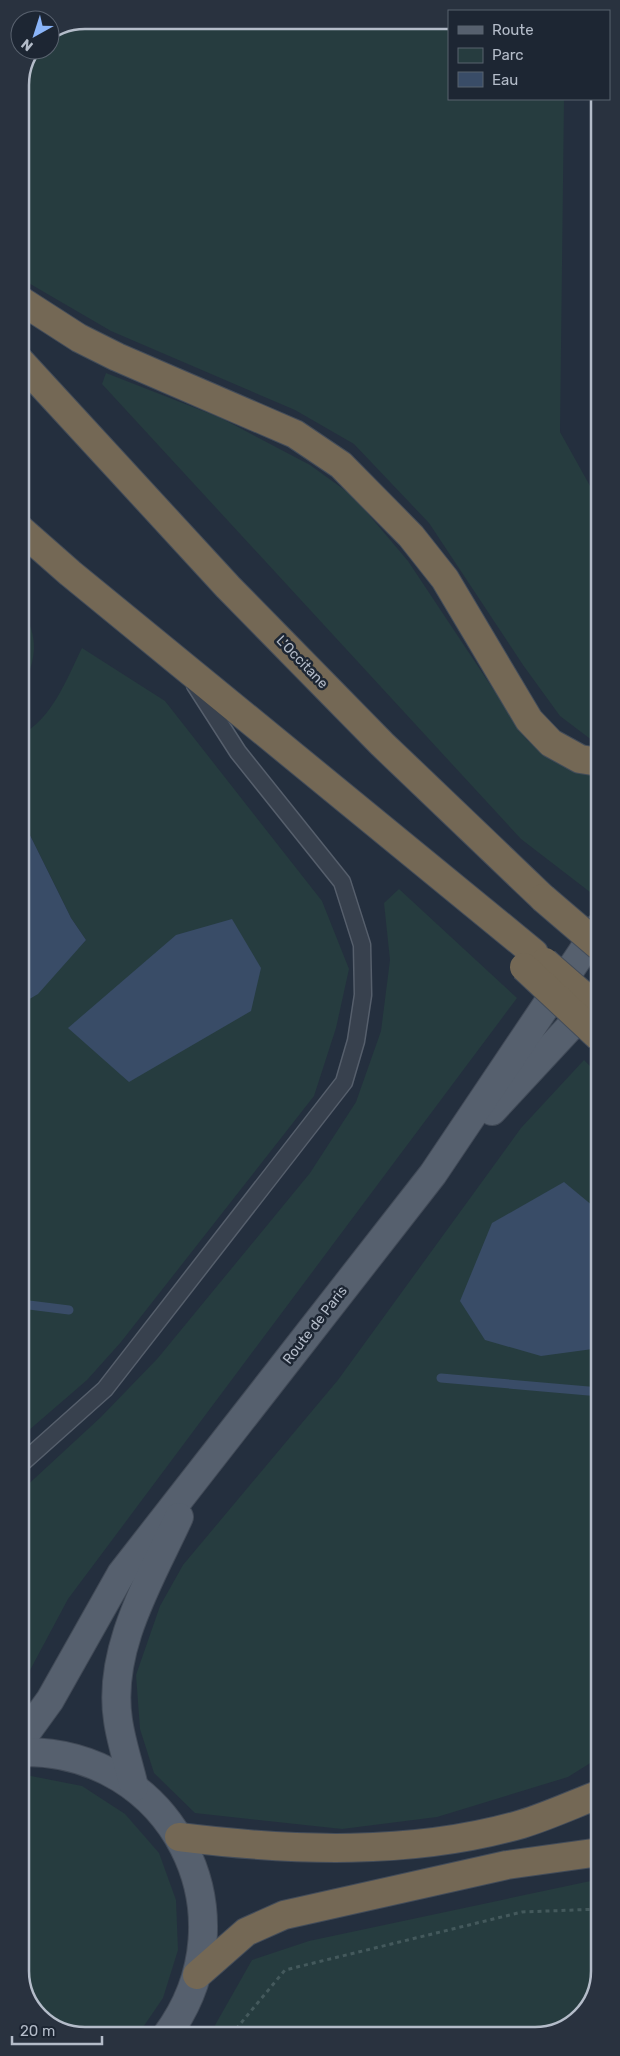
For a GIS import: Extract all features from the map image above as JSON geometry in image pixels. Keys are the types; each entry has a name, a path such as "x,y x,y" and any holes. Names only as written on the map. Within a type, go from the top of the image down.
{"highway":[{"path":"29,306 79,338 117,357 295,434 341,465 411,536 445,579 529,720 551,743 580,759 591,761"},
{"name":"L'Occitane","path":"29,371 82,431 242,601 382,744 543,898 591,939"},
{"path":"29,537 70,573 362,810 529,960 591,1028"},
{"path":"529,960 591,1003"},
{"path":"179,1837 252,1846 339,1847 431,1843 522,1824 591,1797"},
{"path":"198,1974 246,1932 284,1915 507,1865 591,1853"}],"main road":[{"path":"433,1174 591,939"},
{"path":"433,1174 591,1004"},
{"name":"Route de Paris","path":"197,1477 433,1174"},
{"path":"29,1729 50,1700 121,1574 197,1477"},
{"path":"134,1787 118,1718 118,1674 132,1622 197,1477"},
{"path":"29,1753 69,1757 109,1772 134,1787 156,1807 179,1837 190,1858 202,1904 203,1936 198,1974 183,2010 172,2027"}],"lane":[{"path":"29,1457 105,1389 344,1082 356,1041 363,995 362,945 342,882 238,752 180,662"}],"path":[{"path":"238,2027 285,1970 522,1912 591,1909"}],"green space":[{"path":"85,29 448,29 448,100 564,100 560,432 591,488 591,739 560,716 523,665 429,523 354,444 295,410 111,331 29,283 29,85 35,60 60,60 60,35"},
{"path":"106,373 221,418 310,465 353,496 408,561 527,740 574,770 591,772 591,893 521,839 102,384"},
{"path":"29,624 34,649 29,672"},
{"path":"82,648 165,701 322,901 349,969 336,1028 314,1096 121,1342 87,1380 29,1430 29,999 86,940 71,918 29,833 29,729 50,709"},
{"path":"399,889 517,998 68,1599 29,1672 29,1484 101,1417 158,1358 310,1173 356,1102 381,1031 390,960 384,903"},
{"path":"584,1060 591,1067 591,1763 568,1777 437,1817 342,1829 195,1813 154,1773 140,1729 136,1675 160,1606 183,1565 338,1380 521,1128"},
{"path":"29,1776 82,1786 125,1814 159,1853 176,1900 178,1950 163,1998 143,2027 81,2027 70,2025 54,2018 36,1999 30,1982 29,1971"},
{"path":"591,1881 591,1978 588,1989 584,1999 569,2016 557,2023 546,2026 214,2027 252,1960 309,1941"}],"water":[{"path":"29,833 71,918 86,940 38,994 29,999"},
{"path":"232,919 261,968 251,1011 129,1082 68,1028 176,935"},
{"path":"564,1182 591,1204 591,1349 541,1356 485,1340 460,1301 492,1223"}],"waterway":[{"path":"29,1305 69,1310"},
{"path":"441,1378 591,1391"}]}
